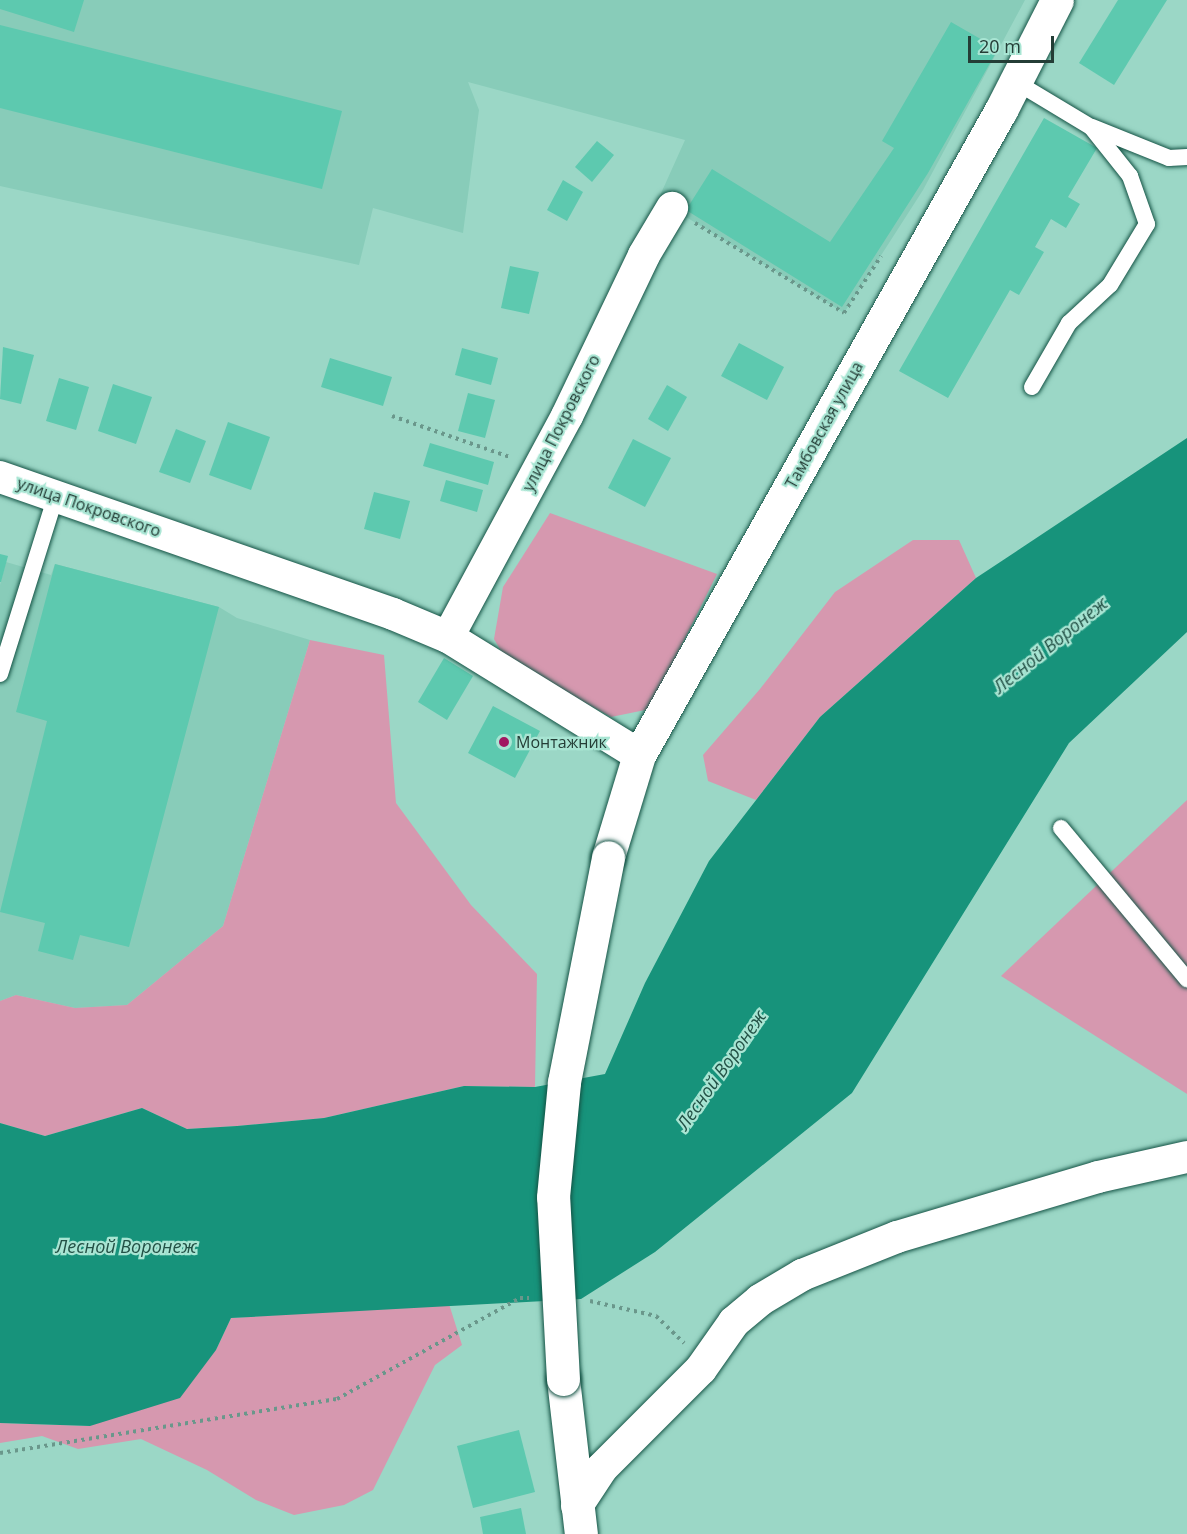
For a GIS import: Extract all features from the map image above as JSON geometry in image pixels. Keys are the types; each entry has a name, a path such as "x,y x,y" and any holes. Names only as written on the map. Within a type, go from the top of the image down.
{"main road":[{"name":"Тамбовская улица","path":"579,1520 562,1379 553,1197 564,1082 609,857 639,754 1016,82 1057,0"}],"street":[{"name":"улица Покровского","path":"448,637 540,464 644,255 672,208"},
{"name":"улица Покровского","path":"0,477 56,495 448,637 639,754"},
{"path":"579,1520 602,1468 701,1369 734,1322 760,1300 802,1275 909,1234 1098,1177 1187,1157"}],"lane":[{"path":"1016,82 1091,127 1169,158 1187,157"},
{"path":"1032,387 1069,323 1110,285 1147,224 1130,176 1091,127"},
{"path":"0,674 56,495"},
{"path":"1060,828 1187,979"}],"path":[{"path":"672,208 844,313 887,247"},
{"path":"392,416 478,448 540,464"},
{"path":"0,1454 337,1399 520,1298 540,1299"},
{"path":"580,1299 656,1316 682,1340 701,1369"}],"shaded area":[{"path":"0,0 1025,0 923,190 844,313 658,200 685,140 468,82 479,110 463,233 373,208 359,265 0,186"},
{"path":"550,513 717,574 650,709 611,717 505,658 494,639 503,587"},
{"path":"913,540 959,540 976,578 820,717 756,800 708,781 703,755 760,689 835,592"},
{"path":"6,562 51,575 55,564 219,607 237,618 310,640 223,926 127,1005 75,1008 16,995 0,1001 0,585"},
{"path":"310,640 384,655 396,803 471,905 537,974 535,1087 464,1086 324,1118 237,1126 187,1129 142,1108 45,1136 0,1123 0,1001 16,995 75,1008 127,1005 223,926"},
{"path":"1187,800 1187,1094 1001,976"},
{"path":"449,1304 462,1345 435,1365 373,1490 344,1505 294,1515 256,1500 207,1470 141,1439 78,1449 42,1436 0,1443 0,1423 90,1426 216,1350 231,1318"}],"water":[{"name":"Лесной Воронеж","path":"1187,438 1187,632 1069,743 852,1093 655,1252 581,1299 231,1318 216,1350 180,1398 90,1426 0,1423 0,1123 45,1136 142,1108 187,1129 237,1126 324,1118 464,1086 535,1087 605,1074 645,983 709,861 820,717 976,578"}],"building":[{"path":"0,0 84,0 74,32 0,9"},
{"path":"1118,0 1167,0 1114,85 1079,63"},
{"path":"951,22 998,49 928,173 842,307 686,210 712,169 830,242 894,148 882,141"},
{"path":"0,25 342,111 322,189 0,108"},
{"path":"1044,118 1097,148 1068,197 1080,204 1066,228 1051,219 1035,247 1044,252 1019,295 1010,290 948,398 899,371"},
{"path":"597,141 614,155 592,182 575,167"},
{"path":"563,180 583,192 567,221 547,210"},
{"path":"510,266 539,272 529,314 501,308"},
{"path":"739,343 784,367 767,400 721,376"},
{"path":"3,347 34,355 21,404 0,399"},
{"path":"462,348 498,358 491,385 455,375"},
{"path":"330,358 392,377 383,406 321,387"},
{"path":"59,378 89,387 76,430 46,421"},
{"path":"113,384 152,397 136,444 98,431"},
{"path":"667,385 687,397 668,431 648,419"},
{"path":"468,393 495,400 485,438 458,431"},
{"path":"228,422 270,437 251,490 209,475"},
{"path":"176,429 206,441 190,483 159,472"},
{"path":"633,439 671,458 645,507 608,488"},
{"path":"430,443 494,462 488,485 423,466"},
{"path":"446,480 483,490 477,512 440,501"},
{"path":"374,492 410,501 400,539 364,529"},
{"path":"0,554 8,556 1,582 0,582"},
{"path":"55,564 219,607 129,947 80,935 73,960 38,951 45,923 0,912 47,721 16,712"},
{"path":"444,658 473,676 447,720 418,702"},
{"name":"Монтажник","path":"493,706 540,731 515,778 468,753"},
{"path":"519,1430 535,1492 473,1508 457,1446"},
{"path":"521,1508 526,1534 483,1534 480,1517"}],"place":[{"name":"Монтажник","path":"504,742"}]}
